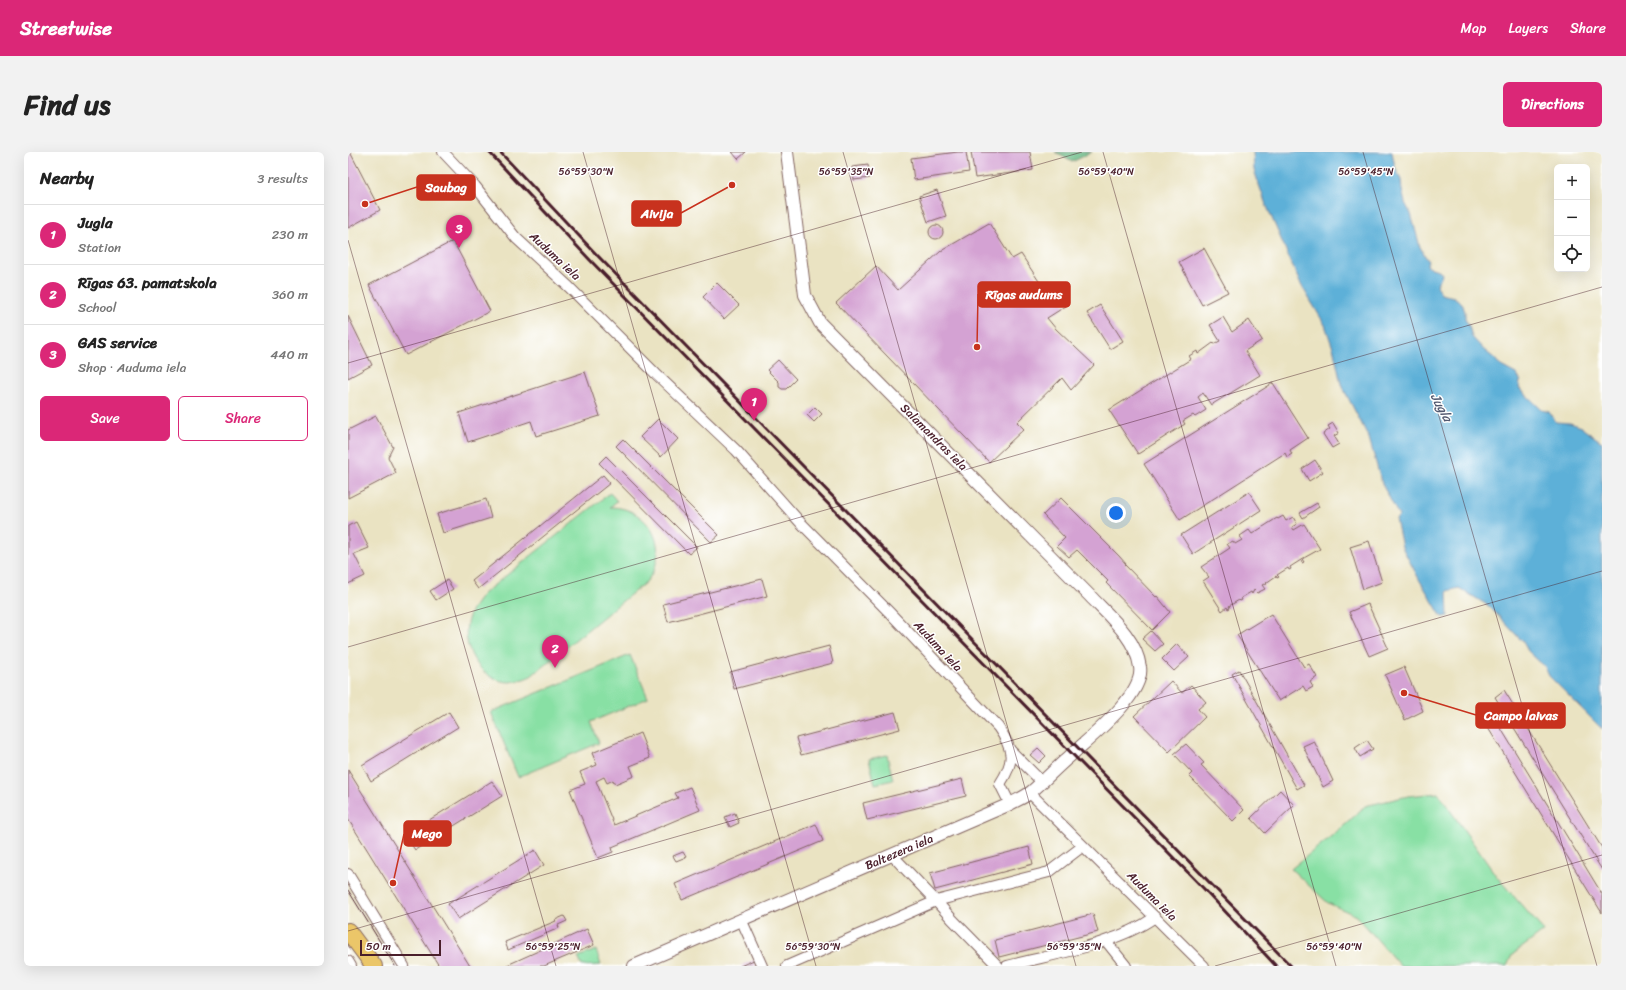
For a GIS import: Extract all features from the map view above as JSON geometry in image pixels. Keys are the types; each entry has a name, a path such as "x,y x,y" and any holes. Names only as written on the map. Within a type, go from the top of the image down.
{"highway":[{"path":"348,931 363,966"},
{"path":"348,931 374,966"}],"street":[{"name":"Auduma iela","path":"443,152 475,186 516,238 569,287 656,374 736,450 799,522 890,613 998,727 1006,739 1012,762 1007,774 1000,784 1010,804"},
{"name":"Salamandras iela","path":"787,152 805,295 820,323 1090,596 1128,638 1136,652 1140,668 1140,679 1133,692"},
{"name":"Baltezera iela","path":"634,966 1010,804 1030,793 1110,721 1133,692"},
{"path":"1010,750 1042,782"},
{"name":"Auduma iela","path":"1030,793 1204,966"},
{"path":"787,966 936,900 1049,872 1083,846"},
{"path":"892,855 936,900 952,920 998,966"},
{"path":"348,874 404,966"},
{"path":"1006,966 1106,941 1145,925 1155,917"},
{"path":"741,919 762,966"},
{"path":"1106,941 1126,966"},
{"path":"348,962 351,966"}],"green space":[{"path":"1055,152 1092,152 1072,162"},
{"path":"610,493 617,501 610,507 624,509 636,514 646,523 653,533 657,545 657,557 654,570 646,582 531,676 510,682 500,681 491,677 476,663 468,644 466,634 467,624 475,604 483,594"},
{"path":"630,655 648,698 591,722 599,743 518,777 491,712"},
{"path":"887,755 893,780 875,784 869,759"},
{"path":"1438,793 1497,877 1544,931 1512,955 1507,966 1400,966 1357,916 1328,903 1291,869 1346,824 1365,806 1408,796"},
{"path":"596,950 601,965 582,966 578,957"}],"water":[{"path":"1253,152 1392,152 1395,167 1401,180 1405,203 1411,214 1420,247 1428,261 1428,267 1439,270 1442,274 1438,281 1437,287 1441,294 1454,297 1462,303 1465,312 1465,319 1472,337 1501,366 1516,374 1521,381 1519,388 1542,410 1549,412 1556,422 1570,423 1582,427 1602,442 1602,729 1549,676 1545,667 1528,651 1523,642 1489,606 1459,588 1447,591 1448,616 1442,617 1420,581 1402,547 1396,519 1399,516 1382,484 1369,438 1341,384 1334,351 1325,325 1300,283 1265,202 1254,170"}],"building":[{"path":"348,152 350,152 380,210 348,228"},
{"path":"732,152 746,152 738,159"},
{"path":"966,152 969,172 914,180 911,158"},
{"path":"971,152 1030,152 1033,170 975,178"},
{"path":"868,165 870,178 854,180 852,167"},
{"path":"937,190 946,216 928,222 919,196"},
{"path":"989,223 1012,259 1021,254 1050,298 1057,295 1066,306 1047,318 1056,329 1094,365 1071,390 1062,378 1017,422 1024,429 989,462 836,303 876,266 898,290 941,251"},
{"path":"933,225 939,225 943,229 943,235 939,239 933,239 929,235 929,229"},
{"path":"453,241 490,311 406,355 369,285"},
{"path":"1204,248 1228,292 1202,305 1179,262"},
{"path":"717,283 739,305 724,319 703,297"},
{"path":"1100,305 1123,341 1110,349 1087,313"},
{"path":"348,316 372,365 348,378"},
{"path":"1223,317 1232,332 1249,320 1262,340 1245,351 1260,375 1211,405 1203,393 1198,397 1206,410 1195,417 1193,415 1183,421 1185,424 1138,454 1109,410 1191,359 1189,356 1197,351 1198,354 1213,343 1214,344 1220,341 1210,325"},
{"path":"778,360 796,379 786,389 779,387 779,382 767,370"},
{"path":"585,372 600,416 536,436 531,421 468,442 459,413"},
{"path":"1273,383 1308,438 1290,450 1292,454 1287,457 1285,453 1180,520 1144,464"},
{"path":"815,407 822,414 814,422 807,415"},
{"path":"376,416 393,447 388,457 396,473 348,498 348,430"},
{"path":"658,419 678,439 661,457 640,437"},
{"path":"1333,423 1339,433 1334,436 1339,444 1332,448 1323,434 1330,429 1328,426"},
{"path":"623,439 719,535 711,542 616,446"},
{"path":"606,456 697,547 689,554 599,463"},
{"path":"1315,460 1323,472 1309,481 1302,469"},
{"path":"603,475 610,483 478,589 472,581"},
{"path":"1249,492 1261,510 1193,554 1181,535"},
{"path":"1061,498 1119,556 1126,564 1125,565 1156,597 1157,596 1170,612 1152,630 1106,583 1108,581 1077,550 1069,557 1057,546 1065,538 1043,515"},
{"path":"486,499 491,518 443,533 437,514"},
{"path":"1317,503 1319,507 1303,518 1300,513"},
{"path":"1283,516 1286,521 1293,517 1297,524 1292,527 1294,530 1304,524 1320,549 1302,559 1304,562 1302,563 1301,560 1290,567 1291,569 1289,570 1288,568 1277,575 1279,577 1277,578 1276,576 1266,583 1267,584 1262,585 1265,589 1257,593 1254,590 1252,594 1251,592 1241,598 1242,600 1239,600 1229,606 1230,608 1228,609 1227,607 1222,611 1203,581 1209,577 1201,567 1230,548 1227,544 1233,541 1235,544 1242,540 1240,536 1249,530 1252,534 1277,518 1278,519"},
{"path":"356,522 369,548 354,554 365,576 348,584 348,526"},
{"path":"1369,541 1382,582 1363,589 1350,547"},
{"path":"762,579 767,596 668,622 663,604"},
{"path":"447,580 453,589 436,600 430,591"},
{"path":"1368,604 1388,648 1369,656 1349,612"},
{"path":"1271,614 1304,667 1309,664 1317,677 1310,682 1313,687 1306,691 1303,686 1279,701 1237,635"},
{"path":"1151,631 1163,644 1155,651 1142,639"},
{"path":"1177,644 1189,657 1174,671 1162,659"},
{"path":"829,646 833,663 734,689 730,672"},
{"path":"1404,667 1423,711 1405,720 1385,675"},
{"path":"1239,670 1304,785 1297,789 1232,674"},
{"path":"1171,681 1182,693 1191,685 1206,702 1198,709 1205,717 1169,752 1134,716"},
{"path":"1504,690 1602,848 1602,870 1495,697"},
{"path":"1486,704 1602,894 1602,913 1477,710"},
{"path":"449,712 458,727 371,781 362,765"},
{"path":"895,712 900,729 801,755 796,738"},
{"path":"640,733 650,758 630,766 634,776 615,784 613,780 607,783 604,777 596,781 614,825 678,798 675,793 690,787 700,810 612,847 613,852 598,858 570,790 585,784 580,772 597,765 592,753"},
{"path":"1367,740 1373,749 1360,757 1355,748"},
{"path":"1314,741 1333,781 1323,787 1303,746"},
{"path":"1186,744 1204,763 1201,765 1244,810 1233,821 1189,776 1192,773 1174,754"},
{"path":"1038,748 1046,756 1039,763 1030,755"},
{"path":"348,770 470,966 439,966 348,819"},
{"path":"962,779 966,796 867,820 863,803"},
{"path":"492,781 502,796 415,850 405,835"},
{"path":"1280,790 1294,805 1265,833 1251,818"},
{"path":"735,813 739,823 730,827 725,817"},
{"path":"816,824 823,841 682,900 675,884"},
{"path":"1029,847 1033,864 935,890 930,873"},
{"path":"535,850 544,865 458,919 448,904"},
{"path":"683,852 686,857 676,861 673,856"},
{"path":"1093,914 1098,932 999,957 995,940"},
{"path":"564,916 567,921 558,925 559,928 508,950 505,942 556,921 555,920"},
{"path":"587,929 594,945 544,966 505,966"},
{"path":"754,960 756,966 740,966"}],"tram line":[{"path":"348,890 395,966"}],"railway":[{"path":"489,152 590,260 1207,892 1276,966"},
{"path":"500,152 597,255 1291,966"}],"place":[{"name":"Aivija","path":"732,185"},
{"name":"Saubag","path":"365,204"},
{"name":"GAS service","path":"459,248"},
{"name":"Rīgas audums","path":"977,347"},
{"name":"Jugla","path":"754,421"},
{"name":"Rīgas 63. pamatskola","path":"555,668"},
{"name":"Campo laivas","path":"1404,693"},
{"name":"Mego","path":"393,883"}]}
